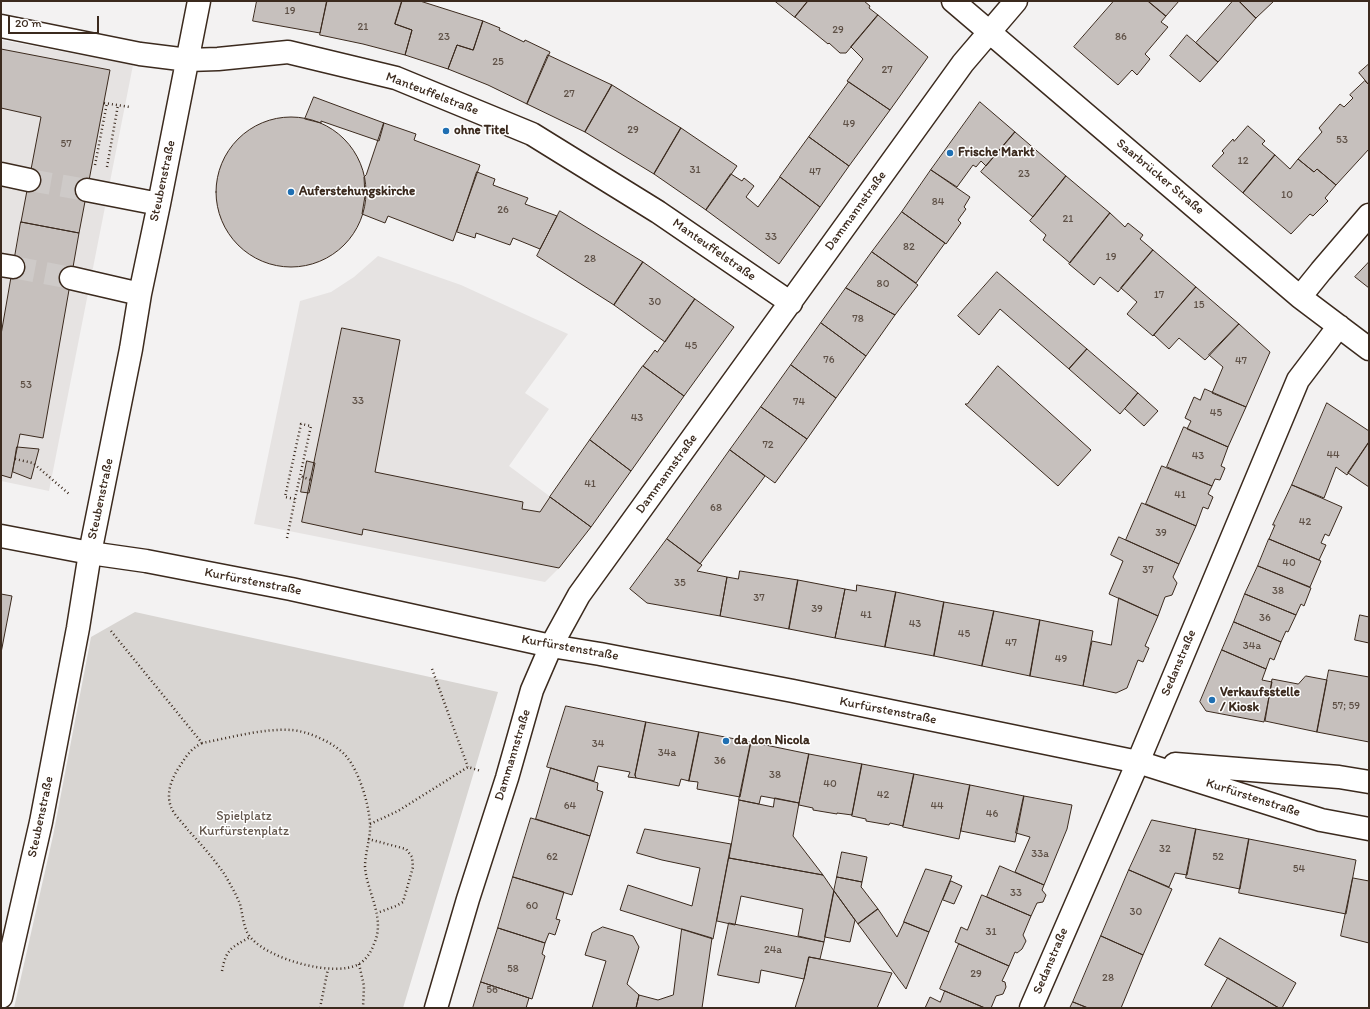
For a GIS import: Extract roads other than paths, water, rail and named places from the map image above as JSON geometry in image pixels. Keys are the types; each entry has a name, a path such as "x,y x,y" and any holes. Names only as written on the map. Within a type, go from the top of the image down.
{"street":[{"name":"Steubenstraße","path":"1,997 41,822 78,628 90,553 199,1"},
{"name":"Saarbrücker Straße","path":"953,1 1300,297 1369,349"},
{"name":"Dammannstraße","path":"436,1008 468,899 507,778 532,690 551,646 579,595 963,63 1016,1"},
{"name":"Manteuffelstraße","path":"1,26 140,54 188,60 218,59 288,52 396,78 532,134 658,212 790,302"},
{"path":"1,174 29,180"},
{"path":"87,190 159,204"},
{"path":"1300,297 1369,215"},
{"path":"71,278 140,294"},
{"name":"Sedanstraße","path":"1031,1008 1138,762 1298,380 1339,326"},
{"name":"Kurfürstenstraße","path":"1,536 90,553 146,561 292,589 551,646 793,691 1138,762 1321,820 1369,829"},
{"name":"Kurfürstenstraße","path":"1138,762 1340,776 1369,782"}],"tunnel":[{"path":"29,180 87,190"},
{"path":"13,267 71,278"}],"place":[{"name":"ohne Titel","path":"446,131"},
{"name":"Frische Markt","path":"950,153"},
{"name":"Auferstehungskirche","path":"291,192"},
{"name":"Verkaufsstelle / Kiosk","path":"1212,700"},
{"name":"da don Nicola","path":"726,741"}],"park label":[{"name":"Spielplatz Kurfürstenplatz","path":"244,824"}]}
